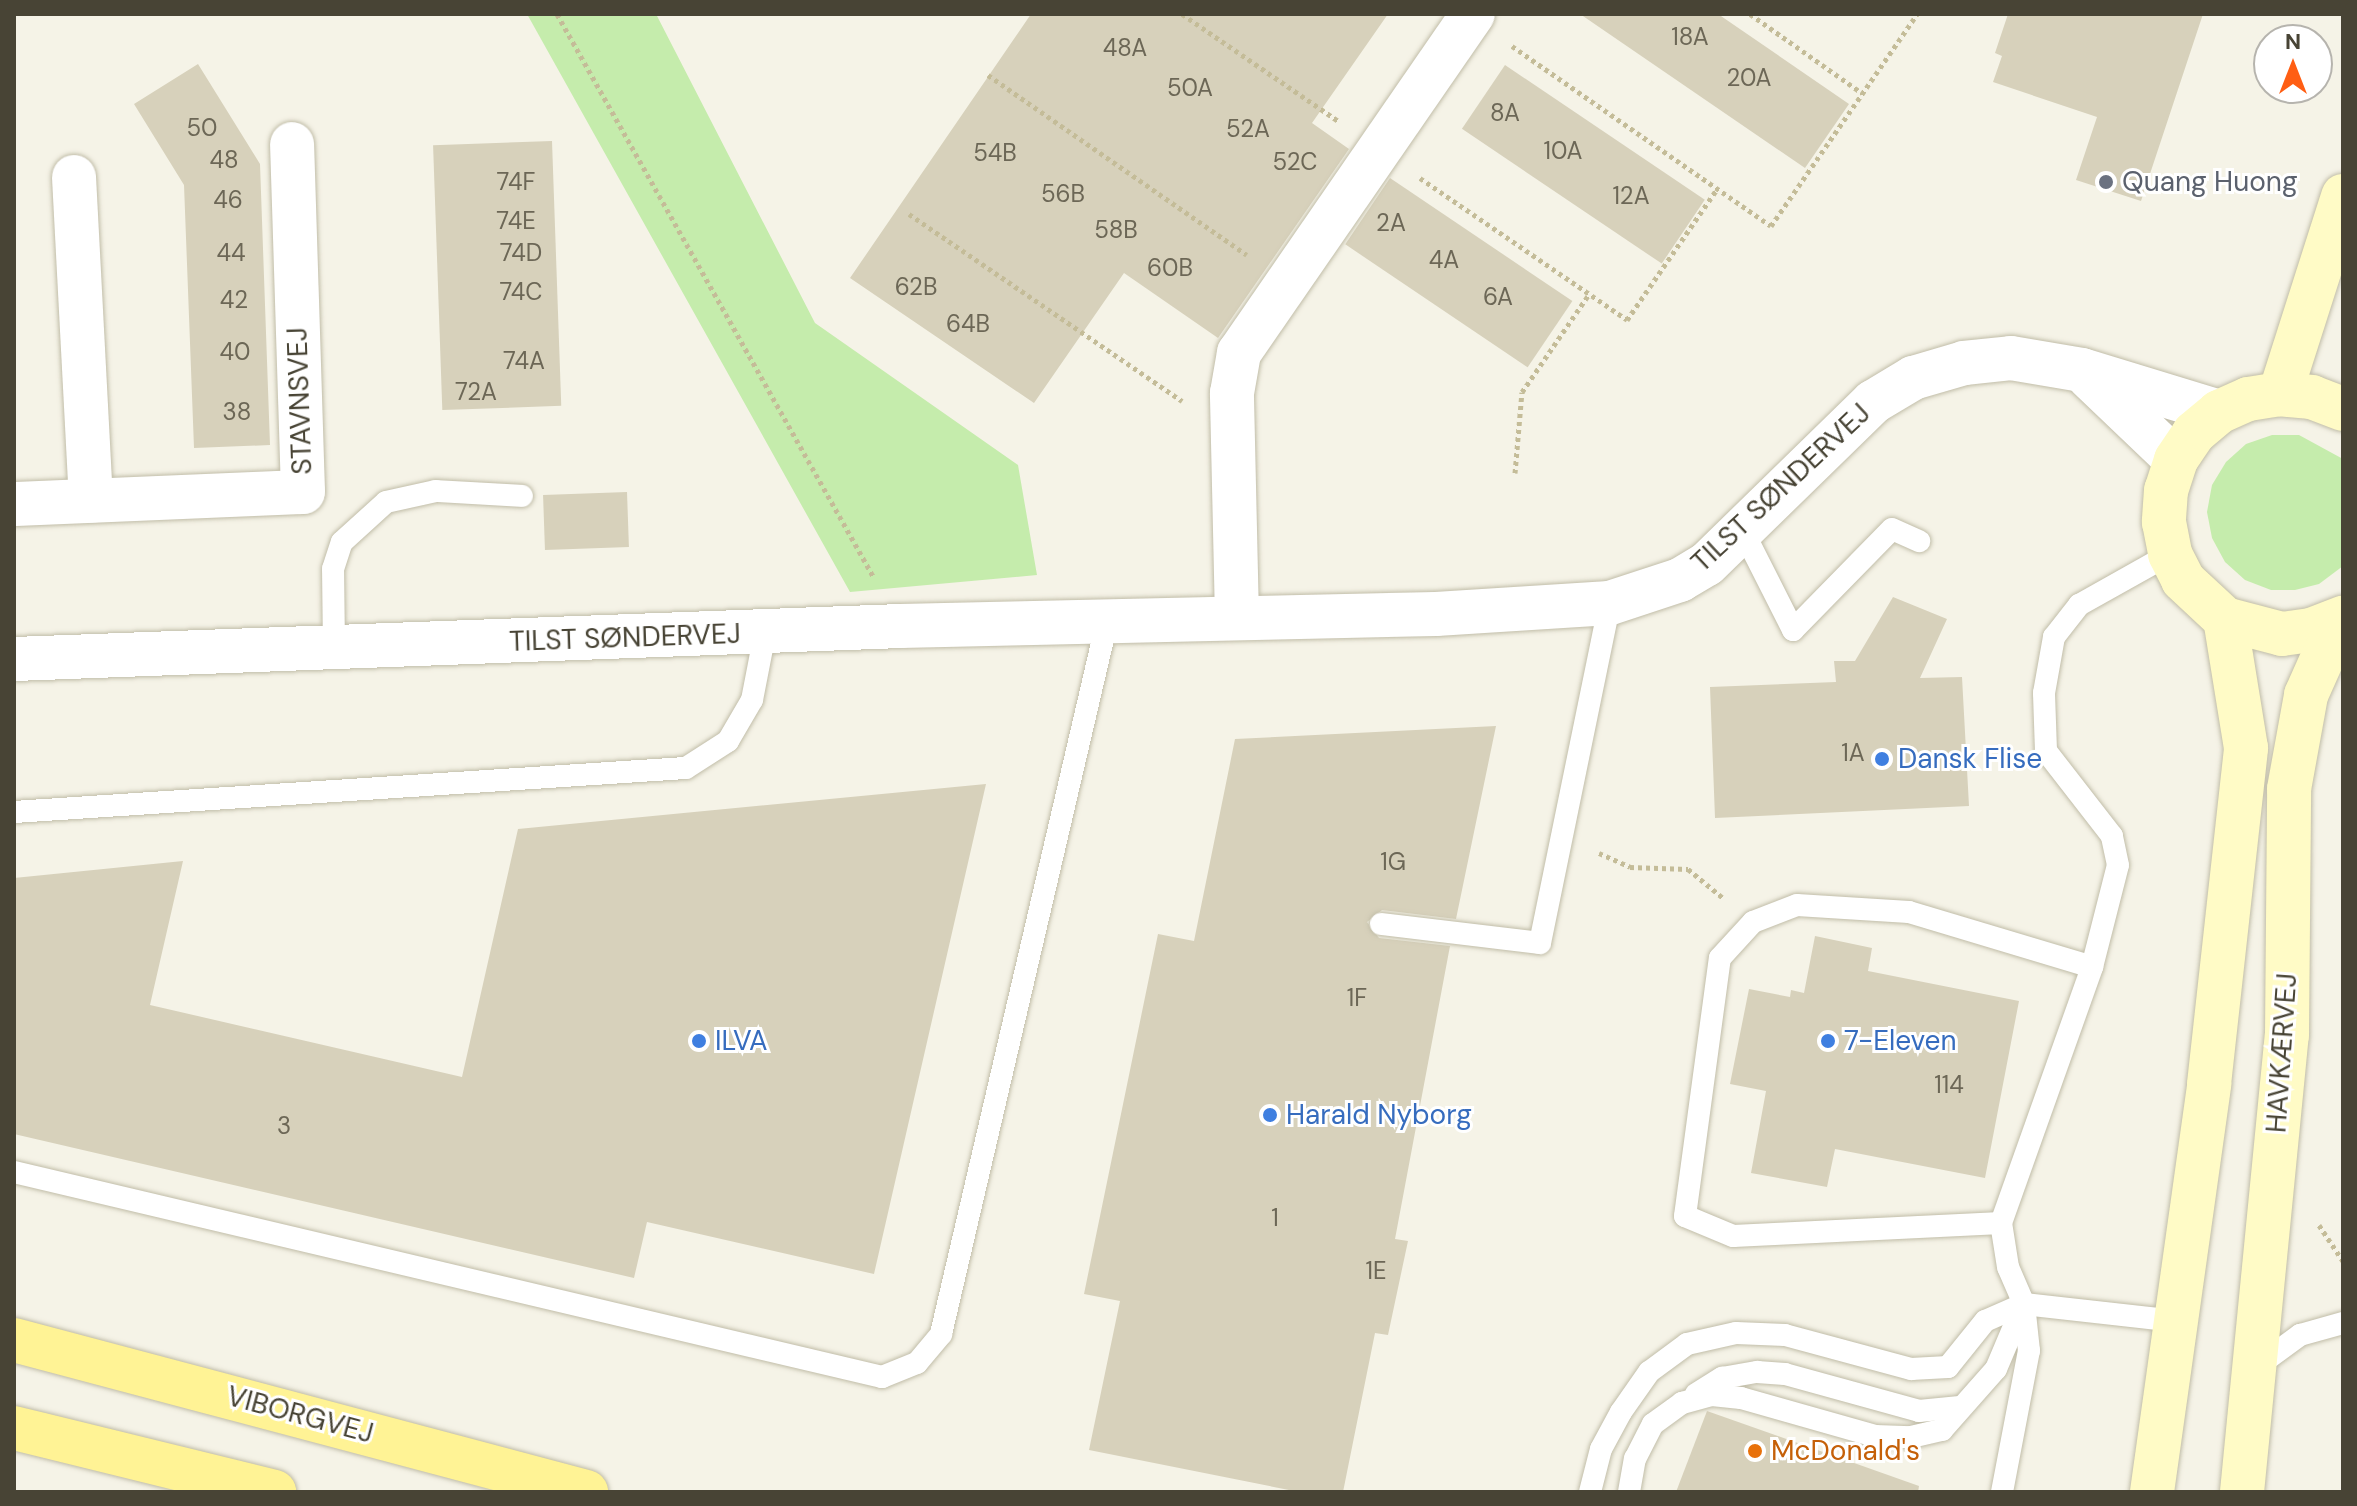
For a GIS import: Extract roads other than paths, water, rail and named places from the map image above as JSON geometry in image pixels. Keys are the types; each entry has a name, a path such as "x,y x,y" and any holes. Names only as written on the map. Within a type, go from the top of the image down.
{"main road":[{"name":"VIBORGVEJ","path":"14,1340 586,1492"},
{"path":"14,1428 274,1492"}],"street":[{"path":"1237,618 1232,407 1239,353 1471,16"},
{"name":"STAVNSVEJ","path":"14,504 303,492 292,144"},
{"path":"74,177 91,501"},
{"path":"2280,394 2343,196"},
{"name":"TILST SØNDERVEJ","path":"14,659 1610,603 1680,580 1707,564 1743,531 1837,432 1913,378 1964,363 2011,358 2082,370 2219,412"},
{"path":"2082,370 2176,460"},
{"path":"2341,619 2282,634 2225,619 2193,591 2170,554 2164,522 2166,490 2176,460 2194,433 2219,412 2248,399 2280,394 2312,397 2343,409 2343,379"},
{"path":"2152,1492 2209,1084 2246,748 2225,619"},
{"name":"HAVKÆRVEJ","path":"2242,1492 2287,1035 2289,789 2306,695 2341,619"}],"lane":[{"path":"334,648 333,569 337,555 342,542 386,502 436,491 522,496"},
{"path":"1743,531 1793,630 1892,529 1919,541"},
{"path":"2002,1492 2029,1351 2024,1304 2008,1267 2001,1223 2092,967 2118,865 2112,836 2046,751 2044,693 2054,637 2079,605 2170,554"},
{"path":"1381,924 1540,943 1610,603"},
{"path":"14,1172 882,1377 917,1363 941,1334 1107,622"},
{"path":"14,812 686,768 728,741 752,700 765,633"},
{"path":"2001,1223 1733,1236 1685,1216 1720,958 1753,922 1797,905 1909,912 2092,967"},
{"path":"1682,1403 1712,1395 1741,1398 1875,1436 1911,1437 1942,1430 1996,1369 2024,1304"},
{"path":"1590,1492 1601,1449 1621,1412 1649,1372 1687,1344 1736,1333 1785,1335 1911,1369 1948,1367 1985,1321 2024,1304 2176,1321"},
{"path":"2254,1368 2300,1335 2343,1323"},
{"path":"1629,1492 1644,1438 1653,1424 1722,1378 1757,1372 1785,1374 1919,1411 1960,1407"}],"place":[{"name":"Quang Huong","path":"2106,182"},
{"name":"Dansk Flise","path":"1882,759"},
{"name":"ILVA","path":"699,1041"},
{"name":"7-Eleven","path":"1828,1041"},
{"name":"Harald Nyborg","path":"1270,1115"},
{"name":"McDonald's","path":"1755,1451"}]}
